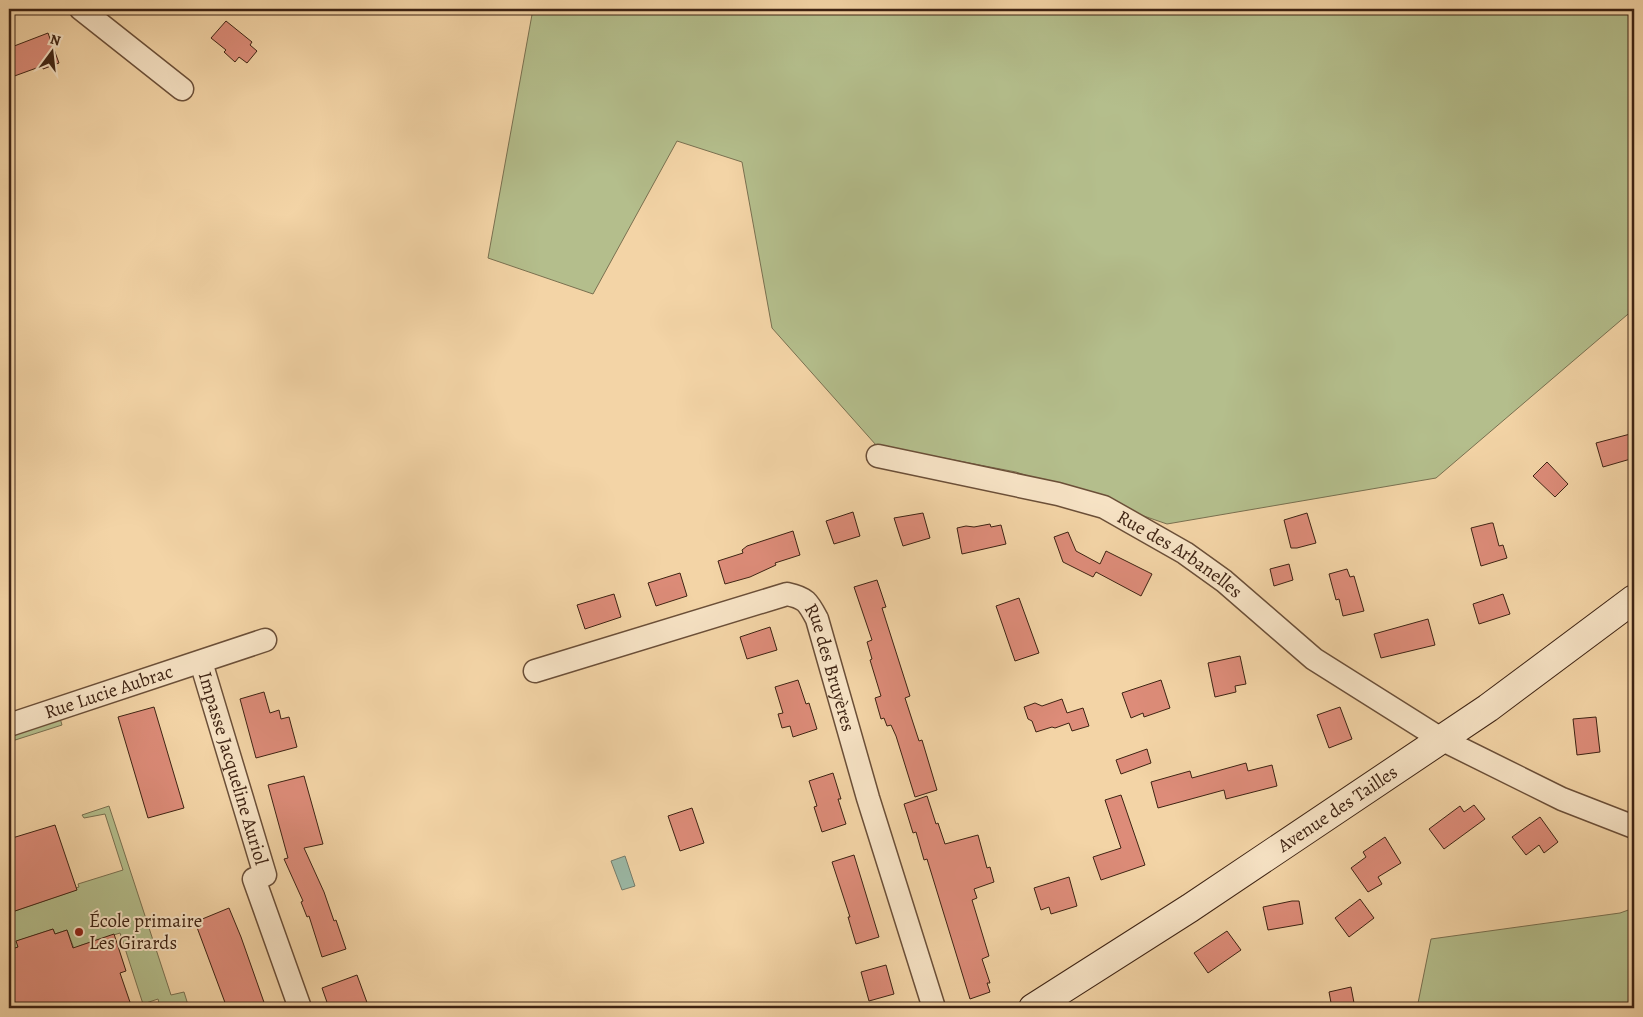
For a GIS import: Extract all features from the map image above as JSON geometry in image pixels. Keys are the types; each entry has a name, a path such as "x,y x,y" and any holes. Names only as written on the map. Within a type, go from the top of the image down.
{"street":[{"path":"81,9 182,89"},
{"name":"Rue des Arbanelles","path":"878,456 1058,494 1104,507 1185,553 1224,581 1314,659 1441,739 1562,799 1634,827"},
{"name":"Rue des Bruyères","path":"535,671 787,594 802,597 810,606 817,619 868,798 934,1008"},
{"name":"Avenue des Tailles","path":"1033,1008 1190,908 1488,708 1634,599"},
{"name":"Rue Lucie Aubrac","path":"9,726 265,640"},
{"name":"Impasse Jacqueline Auriol","path":"201,662 266,875 254,879 300,1008"}],"green space":[{"path":"533,9 1634,9 1634,309 1436,478 1167,524 1016,472 876,445 772,328 742,162 677,141 593,294 488,258"},
{"path":"60,718 62,725 9,742 9,731"},
{"path":"109,806 171,995 184,992 189,1008 158,1008 160,1007 158,999 143,1004 120,933 79,946 75,951 67,930 55,934 53,929 17,941 18,947 9,950 9,913 76,890 79,887 78,884 123,870 105,814 84,818 82,815"},
{"path":"1634,908 1634,1008 1417,1008 1431,939 1620,913"}],"shaded area":[{"path":"625,856 635,886 622,890 611,861"}],"building":[{"path":"226,21 252,42 250,45 257,51 247,63 239,57 235,62 224,52 226,50 211,38"},
{"path":"48,33 59,63 43,69 42,66 9,78 9,48"},
{"path":"1634,433 1634,458 1603,467 1596,443"},
{"path":"1547,462 1568,484 1555,497 1533,476"},
{"path":"853,512 860,536 834,544 826,521"},
{"path":"923,513 930,538 903,546 894,518"},
{"path":"1307,513 1316,543 1291,548 1284,520"},
{"path":"1493,523 1499,546 1503,545 1507,558 1481,566 1471,528"},
{"path":"990,524 991,527 1001,525 1006,544 962,554 957,528"},
{"path":"793,531 800,555 775,563 776,565 750,577 725,584 718,561 743,553 742,550 747,546"},
{"path":"1068,532 1076,551 1100,564 1106,551 1152,574 1141,596 1096,572 1093,577 1063,562 1054,537"},
{"path":"1289,564 1293,580 1274,586 1270,569"},
{"path":"1347,569 1350,577 1354,576 1364,611 1343,616 1339,599 1336,600 1329,574"},
{"path":"680,573 687,596 656,606 648,583"},
{"path":"877,580 886,607 882,608 910,696 905,698 919,741 922,740 937,790 915,797 896,736 891,725 887,726 884,718 881,719 875,698 881,696 870,660 872,659 867,642 872,640 854,587"},
{"path":"614,594 621,617 585,629 577,605"},
{"path":"1503,594 1510,614 1479,624 1473,604"},
{"path":"1019,598 1039,653 1015,661 996,606"},
{"path":"1428,619 1435,645 1381,658 1374,634"},
{"path":"770,627 777,650 747,659 740,637"},
{"path":"1240,656 1246,684 1235,686 1236,692 1215,697 1208,663"},
{"path":"798,680 806,704 809,703 817,729 793,737 790,726 782,728 778,714 783,713 775,687"},
{"path":"1161,680 1170,708 1144,717 1143,713 1131,718 1122,693"},
{"path":"264,692 270,713 279,710 281,719 289,717 297,747 256,758 240,699"},
{"path":"1062,699 1067,713 1083,708 1089,726 1072,731 1069,723 1036,732 1032,721 1028,719 1024,707 1035,703 1042,706"},
{"path":"154,707 184,808 148,818 118,717"},
{"path":"1340,707 1352,739 1329,748 1317,715"},
{"path":"1596,717 1600,752 1577,755 1573,719"},
{"path":"1147,749 1151,763 1121,774 1116,760"},
{"path":"1246,763 1248,771 1272,765 1277,786 1226,799 1224,790 1158,808 1151,782 1190,771 1192,778"},
{"path":"833,773 841,799 838,799 846,824 822,832 814,807 817,806 809,781"},
{"path":"304,776 323,844 304,848 324,892 334,921 336,920 346,949 322,957 309,916 307,917 301,902 303,901 284,859 288,858 268,785"},
{"path":"1121,795 1145,865 1101,880 1093,857 1121,848 1105,800"},
{"path":"927,796 945,844 978,835 987,868 990,867 994,882 974,889 977,898 972,900 989,956 982,959 990,983 987,983 990,992 970,999 927,859 924,860 916,832 913,833 904,804"},
{"path":"1474,805 1485,819 1444,849 1429,829 1460,806 1464,812"},
{"path":"692,808 704,843 680,851 668,816"},
{"path":"1540,817 1558,842 1544,853 1539,845 1526,855 1512,837"},
{"path":"55,825 77,890 9,913 9,839"},
{"path":"1385,837 1401,863 1378,877 1382,884 1368,892 1351,868 1366,857 1363,852"},
{"path":"854,855 879,937 856,944 848,917 850,917 832,862"},
{"path":"1069,877 1077,906 1051,914 1049,907 1041,910 1034,888"},
{"path":"1360,899 1374,918 1349,937 1335,918"},
{"path":"1299,901 1303,924 1268,930 1263,907"},
{"path":"229,908 266,1008 227,1008 195,922"},
{"path":"53,929 55,934 67,930 73,948 114,934 126,971 120,973 132,1008 9,1008 9,950 18,947 16,941"},
{"path":"1227,931 1241,950 1208,973 1194,953"},
{"path":"886,965 894,994 869,1001 861,972"},
{"path":"357,975 369,1008 329,1008 322,988"},
{"path":"1351,987 1355,1008 1332,1008 1329,992"}],"place":[{"name":"École primaire Les Girards","path":"79,932"}]}
